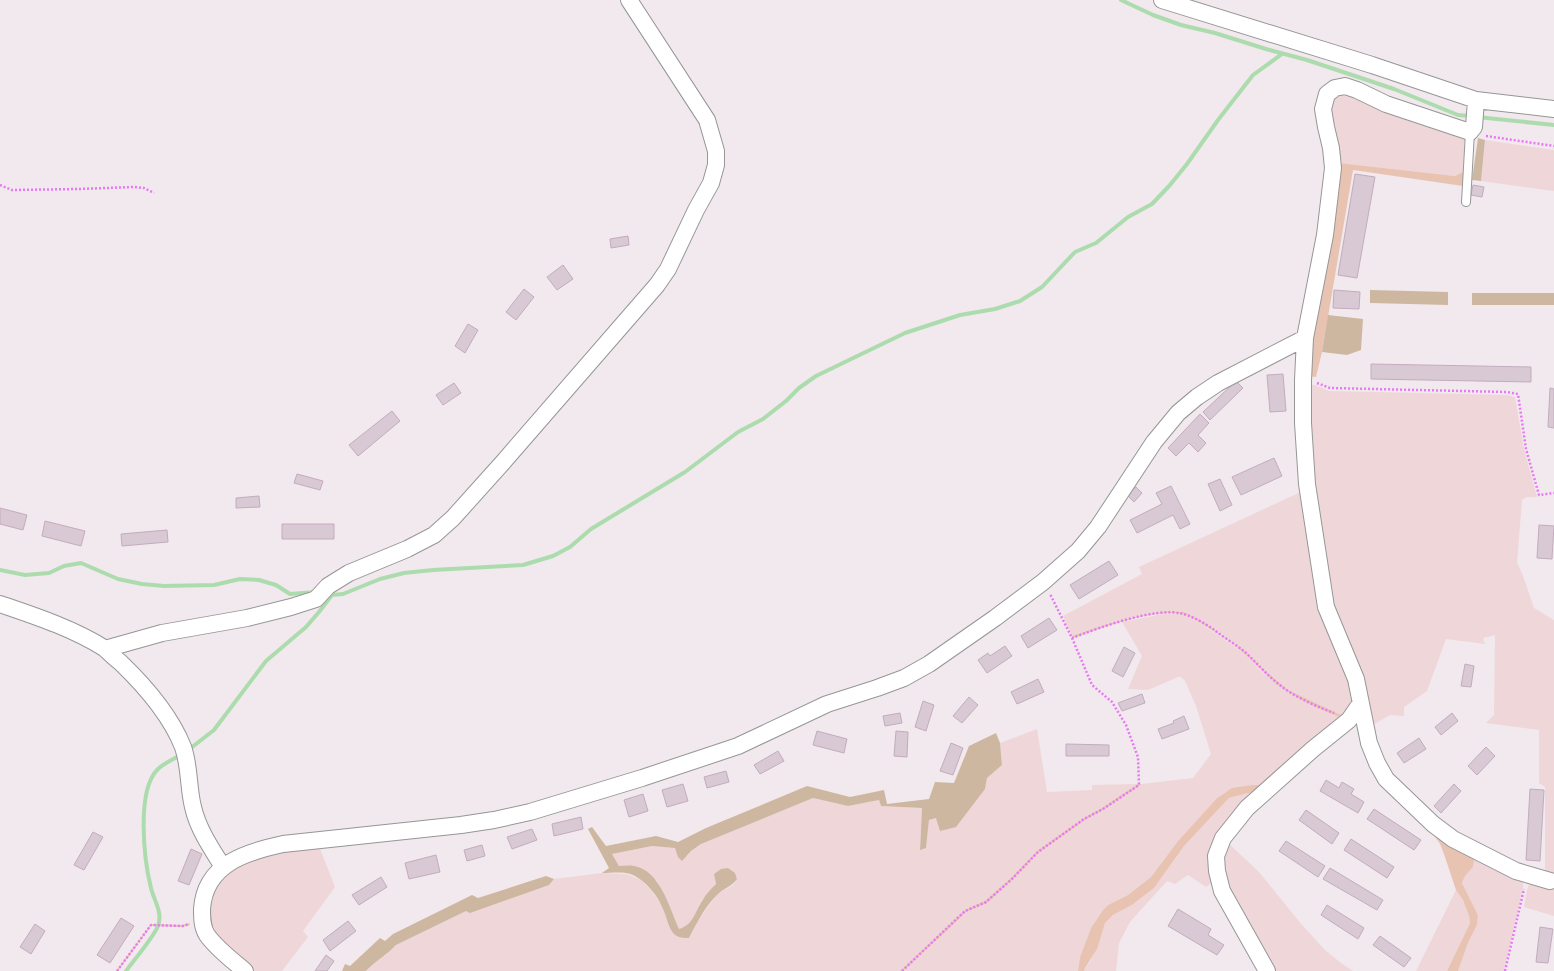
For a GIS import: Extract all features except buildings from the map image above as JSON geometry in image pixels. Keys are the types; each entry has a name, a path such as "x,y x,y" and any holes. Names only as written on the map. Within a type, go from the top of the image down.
{"street":[{"path":"105,649 162,633 247,618 291,608 316,599 328,586 349,573 407,549 434,535 453,518 505,460 657,285 668,269 696,210 711,183 716,165 716,151 707,120 629,0"},
{"path":"1162,0 1372,65 1476,105 1554,110"},
{"path":"1476,105 1472,130 1386,104 1345,86 1335,88 1326,94 1323,109 1331,148 1332,168 1325,235 1305,338 1303,423 1307,484 1326,607 1356,679 1369,743 1377,763 1386,779 1433,824 1453,839 1516,871 1550,881"},
{"path":"245,971 219,949 206,934 202,921 203,904 209,882 223,867 241,856 283,844 461,825 501,818 576,799 700,760 738,746 827,704 904,678 929,664 962,642 1043,582 1078,551 1098,527 1154,442 1178,413 1197,397 1218,383 1305,338"},
{"path":"0,604 60,626 105,649 148,691 165,714 178,737 187,761 193,807 203,834 223,867"},
{"path":"1267,971 1222,891 1217,871 1216,856 1223,838 1247,808 1313,749 1349,720 1360,704"}],"lane":[{"path":"1466,202 1472,130"}],"path":[{"path":"1472,130 1495,138 1554,146"},
{"path":"0,185 12,190 134,187 144,188 154,193"},
{"path":"1303,380 1315,382 1330,388 1508,392 1518,394 1526,448 1539,495 1554,492"},
{"path":"902,971 965,911 986,902 1038,852 1084,819 1103,810 1140,785 1138,757 1126,725 1112,702 1092,685 1072,638 1043,582"},
{"path":"1072,638 1114,623 1139,617 1162,613 1182,613 1200,621 1225,638 1244,652 1262,670 1287,690 1349,720"},
{"path":"1505,971 1524,888 1530,875"},
{"path":"117,971 151,925 182,926 202,921"}],"shaded area":[{"path":"1341,91 1465,133 1463,172 1455,176 1339,163 1337,138 1328,107 1329,100"},
{"path":"1478,138 1485,140 1481,181 1472,180"},
{"path":"1485,140 1554,150 1554,191 1481,181"},
{"path":"1339,163 1455,176 1463,172 1463,186 1353,170 1322,352 1316,377 1307,376"},
{"path":"1370,290 1448,292 1448,305 1370,303"},
{"path":"1472,293 1554,293 1554,305 1472,305"},
{"path":"1328,315 1363,319 1361,350 1347,355 1322,352"},
{"path":"1307,384 1315,385 1329,391 1507,395 1515,397 1524,449 1537,497 1527,497 1522,500 1517,563 1534,608 1554,620 1554,879 1545,875 1545,787 1539,783 1539,730 1486,723 1494,715 1495,635 1483,638 1485,644 1446,639 1427,691 1404,707 1404,716 1390,715 1371,726 1331,608 1317,521"},
{"path":"1305,490 1353,689 1352,699 1343,716 1288,690 1263,669 1245,651 1200,620 1183,612 1163,612 1141,615 1072,636 1063,616 1142,574 1139,567"},
{"path":"1163,612 1183,612 1200,620 1245,651 1263,669 1288,690 1343,716 1342,718 1320,709 1293,695 1270,678 1236,646 1200,622 1186,615 1170,613 1142,616 1112,624 1073,638 1072,636 1128,619 1151,614"},
{"path":"1163,614 1182,614 1199,622 1244,653 1261,671 1287,691 1342,718 1266,785 1245,786 1225,792 1217,798 1178,841 1151,877 1128,895 1108,905 1103,910 1091,928 1080,957 1078,971 903,971 966,912 987,903 1038,853 1085,820 1142,784 1193,778 1211,754 1196,706 1185,681 1181,677 1148,690 1128,689 1142,656 1122,622"},
{"path":"1037,729 1047,792 1092,790 1092,785 1138,784 1084,818 1037,851 1011,878 985,901 965,910 900,971 366,971 396,945 466,911 549,885 554,879 602,873 627,874 641,880 651,890 663,907 671,930 675,935 689,938 697,922 712,901 719,893 733,885 737,879 735,873 715,880 716,884 701,901 695,916 685,927 679,930 669,904 657,881 628,866 619,866 612,854 652,846 676,848 678,857 687,856 701,844 813,798 848,806 879,800 881,806 922,808 920,849 926,848 929,820 936,818 985,789 987,778 1002,765 1000,743"},
{"path":"996,733 1000,743 1002,765 987,778 985,789 956,827 940,831 936,818 929,820 926,848 920,850 922,808 881,806 879,800 848,806 813,798 701,844 691,851 682,861 678,857 675,848 652,846 612,854 619,866 634,866 643,869 651,875 668,901 679,929 691,921 704,898 716,884 714,874 721,869 728,868 735,873 737,879 719,893 710,903 689,938 679,937 672,932 658,899 651,889 638,878 626,873 602,873 609,868 588,829 592,827 606,846 656,836 678,842 706,828 807,786 850,797 884,790 887,804 929,799 935,782 954,783 969,746"},
{"path":"1138,784 1142,784 1085,820 1038,853 987,903 966,912 903,971 900,971 965,910 985,901 1011,878 1037,851 1084,818"},
{"path":"1252,785 1266,785 1254,792 1229,798 1184,846 1154,888 1132,905 1113,915 1105,923 1097,949 1084,971 1078,971 1080,957 1091,928 1103,910 1108,905 1128,895 1151,877 1178,841 1217,798 1232,788"},
{"path":"1260,790 1240,811 1212,876 1211,883 1206,887 1188,875 1175,884 1167,881 1130,922 1119,943 1116,971 1084,971 1091,960 1105,923 1113,915 1132,905 1154,888 1184,846 1229,798"},
{"path":"1432,832 1475,854 1473,867 1465,876 1462,883 1478,915 1477,925 1468,943 1458,971 1447,971 1470,923 1469,916 1463,900 1456,890 1440,844"},
{"path":"1226,841 1259,872 1302,925 1325,950 1353,971 1271,971 1231,903 1221,850"},
{"path":"319,846 335,887 303,931 308,937 282,971 252,971 229,951 210,928 210,903 215,891 229,871 260,856"},
{"path":"1475,854 1523,876 1523,888 1504,971 1458,971 1468,943 1477,925 1478,915 1462,883 1465,876 1473,867"},
{"path":"546,876 554,879 549,885 470,913 466,911 396,945 366,971 342,971 345,964 350,966 380,938 385,941 393,934 472,895 478,898"},
{"path":"1532,877 1549,882 1554,889 1554,916 1524,907 1527,890"},
{"path":"1456,890 1463,900 1470,923 1447,971 1416,971"},
{"path":"189,923 190,925 183,927 151,926 118,971 116,971 151,924 182,925"}],"waterway":[{"path":"1121,0 1153,15 1181,25 1215,33 1307,60 1394,89 1458,115 1470,116"},
{"path":"327,594 343,594 380,579 404,573 523,565 553,556 570,547 591,529 685,472 738,432 763,419 786,401 799,388 816,376 905,333 960,315 995,309 1020,301 1042,287 1075,252 1096,243 1128,217 1152,204 1187,164 1218,120 1253,75 1282,54"},
{"path":"1477,117 1554,125"},
{"path":"0,570 25,575 49,573 64,566 81,563 118,579 142,584 164,586 214,585 240,579 259,580 276,585 290,594 316,592"},
{"path":"187,751 214,730 266,661 306,627 332,595"},
{"path":"126,971 152,937 159,921 159,911 152,893 148,876 144,844 144,808 147,793 151,779 158,769 181,755"}]}
